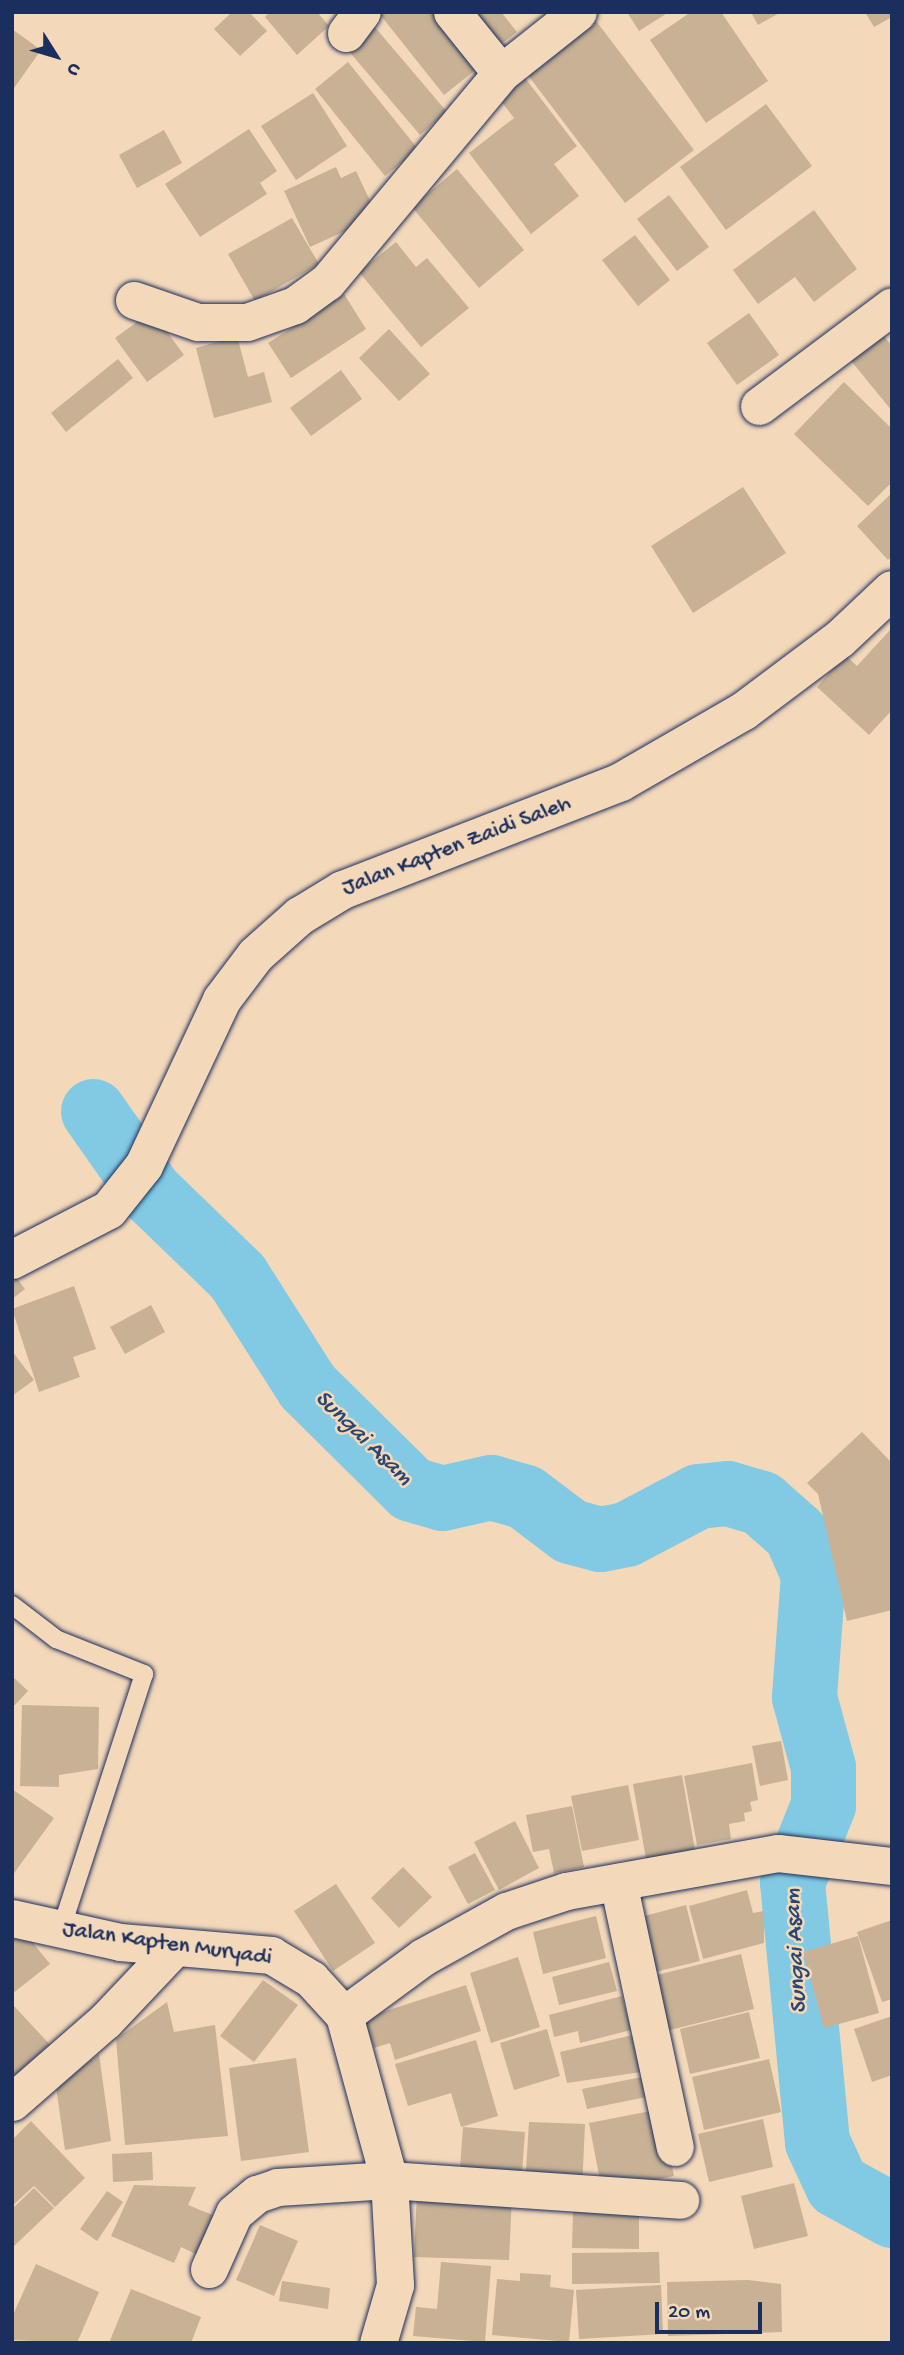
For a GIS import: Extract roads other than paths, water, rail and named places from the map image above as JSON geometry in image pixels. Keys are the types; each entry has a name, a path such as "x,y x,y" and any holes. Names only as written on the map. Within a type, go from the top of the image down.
{"street":[{"path":"452,12 501,73"},
{"path":"134,300 198,323 247,322 295,305 327,282 501,73 578,12"},
{"path":"760,406 892,306"},
{"name":"Jalan Kapten Zaidi Saleh","path":"12,1260 109,1210 144,1166 222,1000 256,954 300,916 343,890 621,782 744,711 841,639 892,590"},
{"path":"378,2343 395,2285 389,2180 344,2015 423,1957 506,1911 618,1882 778,1853 892,1866"},
{"path":"618,1882 675,2147"},
{"name":"Jalan Kapten Muryadi","path":"12,1918 60,1932 174,1948 271,1955 311,1979 344,2015"},
{"path":"12,2102 105,2021 174,1948"},
{"path":"209,2269 234,2213 257,2194 389,2180 680,2200"}],"lane":[{"path":"12,1605 56,1639 144,1674 60,1932"}],"waterway":[{"name":"Sungai Asam","path":"93,1111 150,1192 237,1276 307,1386 411,1489 442,1498 491,1487 525,1497 570,1531 600,1539 626,1534 698,1496 727,1493 761,1503 795,1533 813,1574 804,1697 823,1767 823,1805 792,1882 817,2142 837,2185 892,2215"}]}
